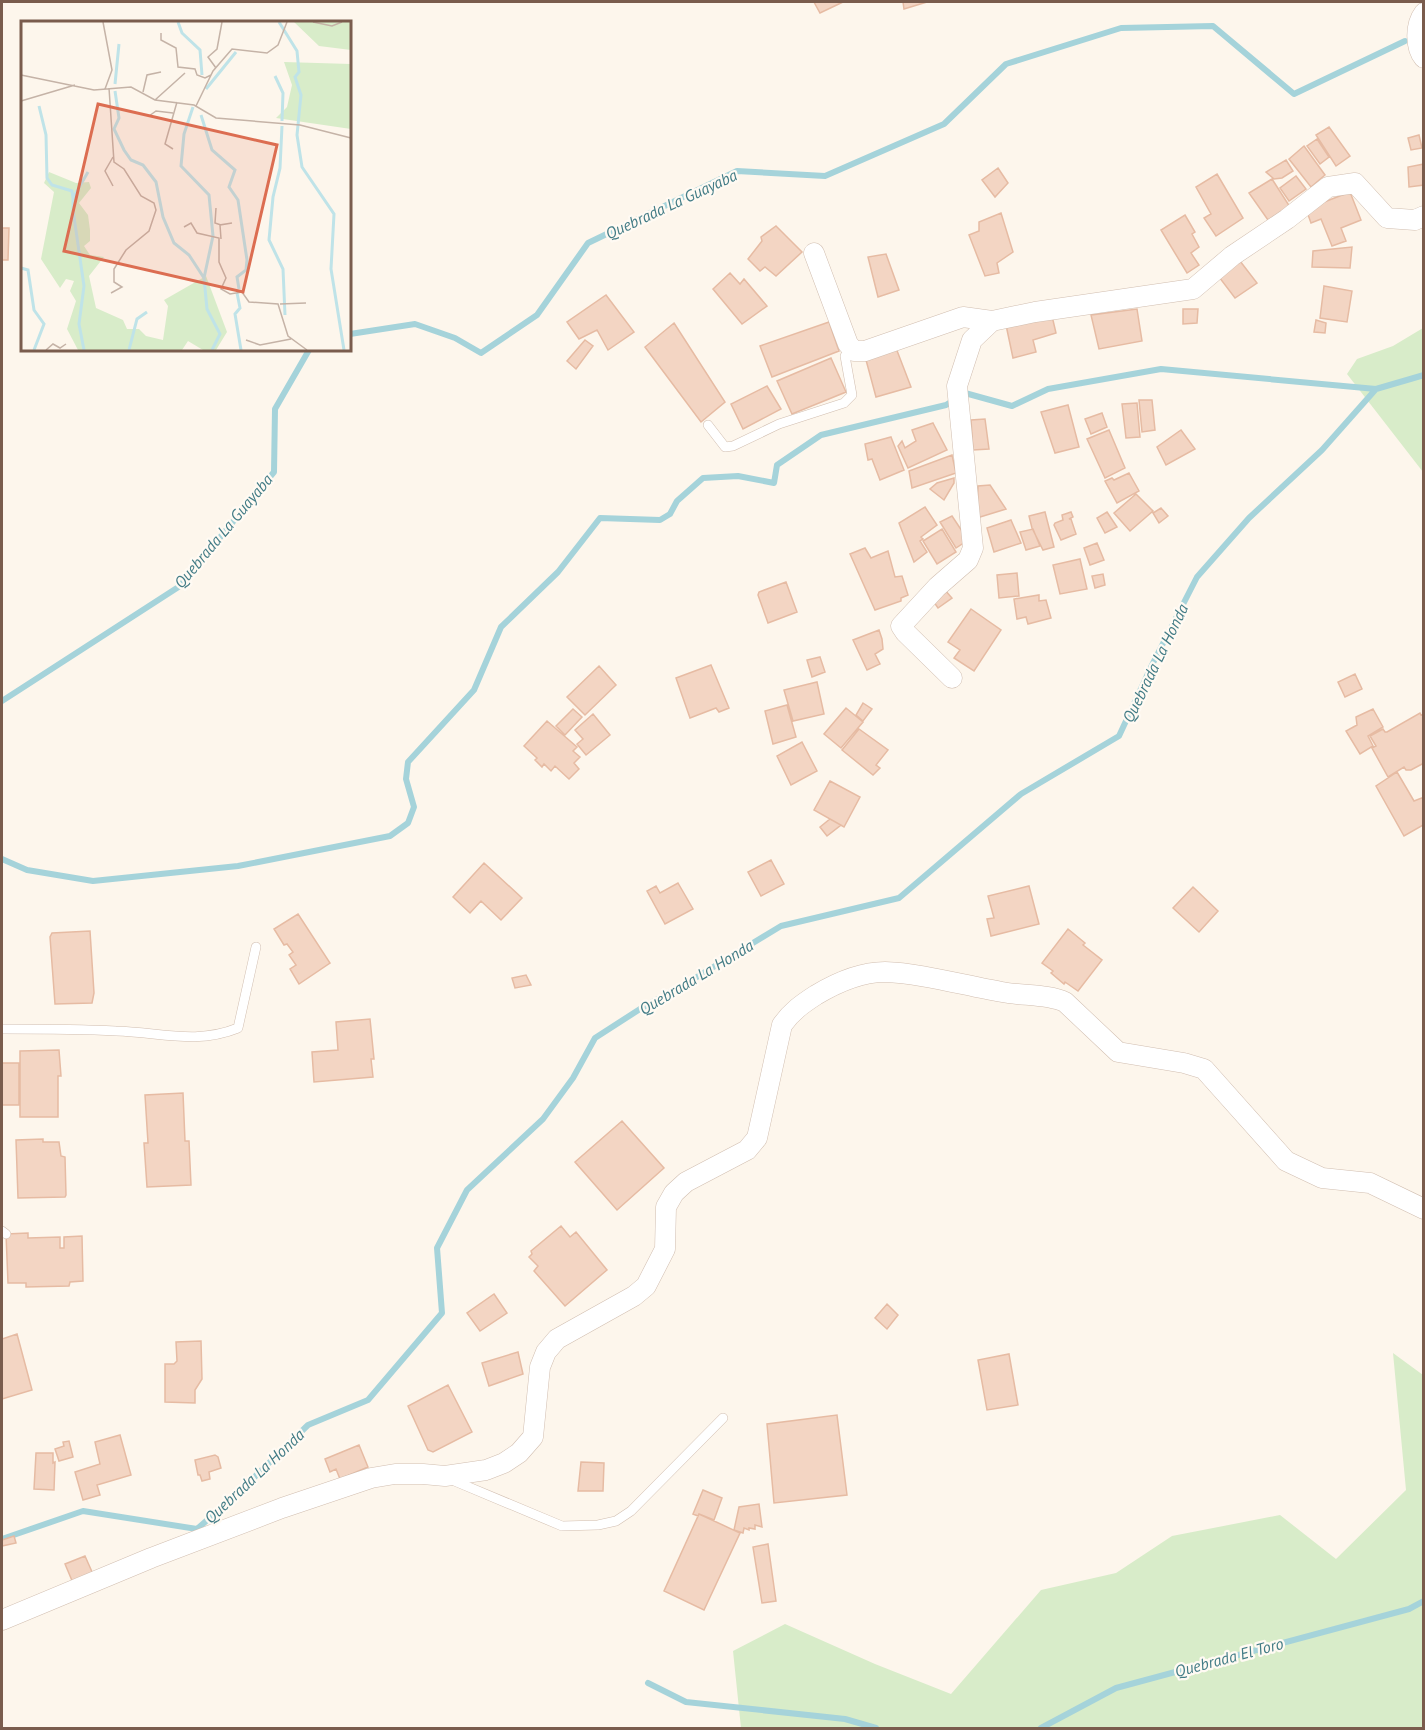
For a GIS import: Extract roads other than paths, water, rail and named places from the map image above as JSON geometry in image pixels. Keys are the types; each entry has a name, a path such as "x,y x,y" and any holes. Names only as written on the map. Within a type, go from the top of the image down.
{"street":[{"path":"1424,13 1420,16 1417,35 1421,55 1424,58"},
{"path":"814,253 848,344 854,351 865,351 963,317 992,321 1035,312 1193,290 1232,256 1287,219 1328,187 1355,183 1387,218 1415,220 1424,216"},
{"path":"952,678 901,626 937,587 968,560 973,548 957,386 972,340 992,321"},
{"path":"2,1620 151,1558 315,1496 371,1478 395,1474 445,1476 486,1470 504,1463 519,1453 533,1437 540,1368 546,1352 557,1339 634,1296 646,1286 664,1249 666,1207 674,1192 686,1182 747,1150 756,1138 782,1025 790,1013 831,986 855,977 884,972 1023,996 1056,998 1065,1002 1118,1052 1184,1063 1204,1069 1286,1161 1322,1178 1370,1183 1424,1209"}],"lane":[{"path":"708,425 725,447 733,446 779,424 844,403 852,395 845,356 852,349"},
{"path":"2,1029 118,1031 197,1038 223,1034 238,1028 256,947"},
{"path":"445,1476 562,1526 598,1525 616,1521 632,1511 723,1418"}],"waterway":[{"name":"Quebrada La Guayaba","path":"351,334 415,324 455,338 481,353 537,315 588,243 737,171 825,176 944,124 1006,64 1121,28 1213,26 1294,94 1405,41"},
{"name":"Quebrada La Guayaba","path":"2,701 180,586 274,472 275,409 308,351"},
{"path":"2,859 27,870 93,881 238,866 390,836 408,823 414,807 406,779 408,762 474,690 501,627 558,572 600,518 660,520 670,514 677,501 703,478 738,476 774,483 777,465 821,435 946,405 965,393 1012,406 1048,389 1161,369 1376,389"},
{"name":"Quebrada La Honda","path":"2,1539 83,1511 197,1529 236,1495 308,1425 368,1400 442,1313 437,1248 467,1190 543,1119 573,1078 595,1038 781,926 899,898 1021,794 1119,736 1197,577 1249,518 1322,450 1376,389 1424,375"},
{"name":"Quebrada El Toro","path":"1041,1728 1116,1688 1409,1609 1424,1601"},
{"name":"Quebrada El Toro","path":"648,1683 686,1702 845,1719 876,1728"}]}
